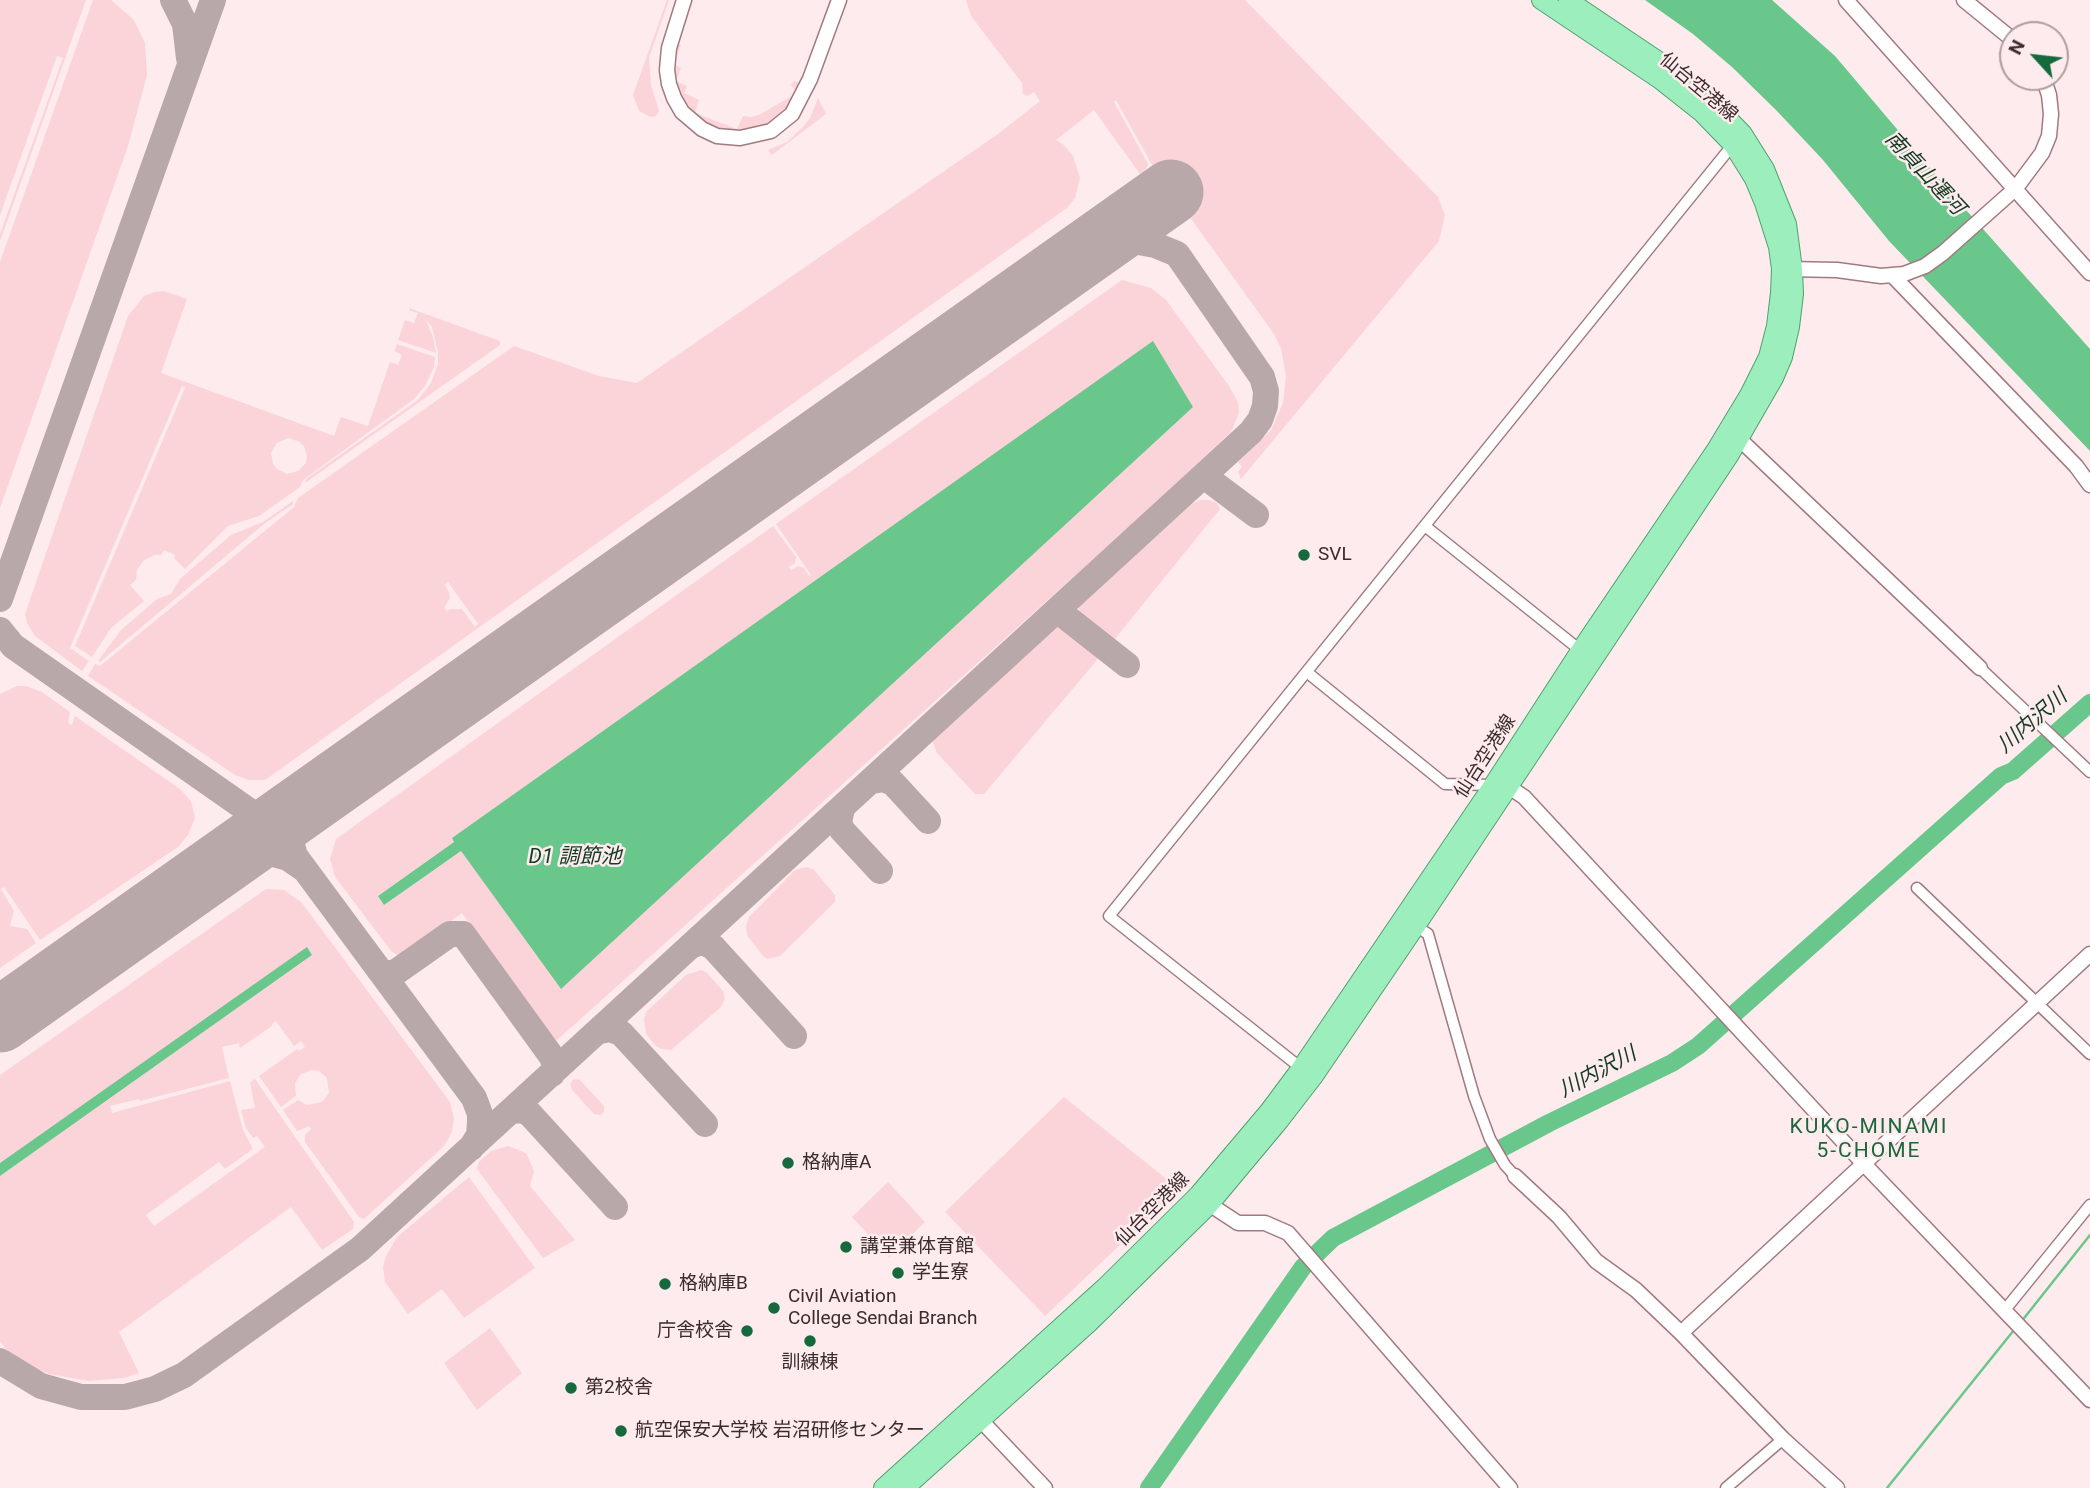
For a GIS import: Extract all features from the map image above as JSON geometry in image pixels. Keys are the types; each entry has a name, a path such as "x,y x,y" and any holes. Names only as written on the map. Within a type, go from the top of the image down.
{"main road":[{"name":"仙台空港線","path":"1541,0 1659,79 1738,139"},
{"name":"仙台空港線","path":"905,1488 1105,1287 1203,1200 1280,1120 1314,1076 1409,922 1734,435 1749,395 1768,357 1787,269 1777,247 1764,203 1738,139 1715,106 1675,72 1568,0"},
{"name":"仙台空港線","path":"1203,1200 1409,922"},
{"name":"仙台空港線","path":"883,1488 976,1415"}],"street":[{"path":"684,0 669,48 667,70 671,91 682,112 695,124 717,136 740,138 771,131 792,114 810,79 839,0"},
{"path":"1846,0 2090,272"},
{"path":"1974,3 1999,27"},
{"path":"1787,269 1898,275 1925,266 1986,216 2016,188 2034,166 2049,136 2051,114 2048,91"},
{"path":"1301,1068 1109,916 1738,139"},
{"path":"1898,275 2090,485"},
{"path":"1734,435 2090,772"},
{"path":"1426,526 1586,655"},
{"path":"1308,673 1445,784 1501,786 1524,797 1864,1164 2090,1401"},
{"path":"1917,888 2090,1054"},
{"path":"1409,922 1428,934 1474,1096 1490,1139 1510,1171 1559,1217 1596,1261 1636,1290 1783,1439 1837,1488"},
{"path":"1681,1333 2090,954"},
{"path":"1203,1200 1238,1223 1265,1223 1288,1233 1510,1488"},
{"path":"2007,1314 2090,1205"},
{"path":"976,1415 1045,1488"},
{"path":"1726,1488 1783,1439"}],"shaded area":[{"path":"0,0 86,0 0,241 0,234 63,58 57,56 0,215"},
{"path":"93,0 111,0 134,20 145,43 147,75 128,146 0,508 0,262"},
{"path":"667,0 649,58 651,85 659,111 656,116 651,117 639,111 633,95"},
{"path":"691,0 674,64 681,68 676,81 687,86 684,93 699,100 695,113 737,129 743,116 759,115 797,93 791,85 794,81 800,83 830,0 834,0 802,85 792,104 775,120 752,131 727,131 711,126 694,114 685,103 675,81 673,65 674,54"},
{"path":"966,0 1245,0 1438,197 1445,215 1439,241 1241,479 1238,472 1242,467 1238,462 1271,430 1283,403 1286,376 1281,348 1274,334 1151,163 1116,100 1114,102 1148,164 1140,174 1094,110 1056,140 1073,156 1080,178 1075,198 1067,208 265,780 248,780 235,775 88,676 95,664 100,666 294,507 298,498 514,346 599,376 637,383 998,134 1040,101 1034,92 1028,96 1023,94 1022,83 971,16","holes":["448,582 478,624 475,627 462,609 447,611 444,608 450,598 445,585"]},
{"path":"818,98 826,114 772,155 768,150 787,142 804,126"},
{"path":"1122,280 1151,288 1166,300 1238,402 1239,413 1231,432 1117,538 556,1041 462,913 406,954 398,955 392,952 335,877 330,859 336,839 773,526 796,557 795,563 789,567 791,570 798,566 811,575 776,524","holes":["1153,342 561,989 461,851 384,905 378,896 454,842 452,838"]},
{"path":"164,291 187,299 161,373 334,436 341,417 368,426 390,362 398,365 402,355 394,351 397,344 435,357 434,367 425,386 414,399 303,480 300,487 259,516 228,526 185,569 174,558 175,555 164,550 161,555 154,555 143,561 137,570 136,580 130,585 144,601 111,628 92,657 75,646 185,388 182,386 70,648 89,661 82,671 35,636 25,614 128,316 144,296","holes":["288,438 304,446 306,463 298,471 287,474 277,469 271,453 277,443"]},
{"path":"409,308 500,341 500,345 305,483 306,479 418,400 431,383 438,364 432,327 426,320 436,353 398,340 405,320 414,323 418,313"},
{"path":"1200,500 1217,503 1220,509 1114,640 1107,639 1082,618 1078,613 1079,606 1192,504"},
{"path":"293,501 293,504 264,524 98,661 121,630 157,599 171,594 180,579 231,535 263,522"},
{"path":"1069,625 1103,653 984,794 975,794 937,753 933,743 935,736 1056,626"},
{"path":"17,686 26,686 42,692 70,712 68,723 72,725 75,716 180,789 191,801 195,818 188,835 178,847 40,940 4,887 1,889 14,911 10,926 27,929 36,943 0,968 0,694"},
{"path":"807,867 814,870 835,895 835,902 780,956 768,959 747,935 749,917 795,870"},
{"path":"266,889 284,890 302,903 450,1102 454,1118 452,1132 444,1146 364,1219 359,1217 305,1142 305,1135 311,1129 309,1126 297,1131 283,1110 298,1100 307,1105 322,1102 329,1093 327,1078 319,1071 312,1070 301,1074 295,1083 296,1096 281,1107 259,1076 297,1049 299,1051 305,1047 301,1041 294,1046 276,1021 240,1048 239,1043 222,1047 229,1078 110,1106 112,1113 230,1081 243,1130 253,1149 225,1169 219,1162 146,1215 154,1226 265,1147 257,1136 253,1138 246,1128 241,1110 255,1108 250,1083 255,1079 354,1222 353,1229 322,1250 291,1207 119,1332 139,1373 124,1378 89,1381 49,1374 31,1366 8,1351 0,1342 0,1176 312,955 307,948 0,1163 0,1075"},
{"path":"701,970 723,991 725,999 721,1007 671,1050 656,1046 646,1034 644,1018 647,1011 686,975"},
{"path":"574,1079 580,1080 604,1106 601,1115 594,1114 572,1090 570,1084"},
{"path":"1064,1097 1179,1189 1045,1316 945,1212"},
{"path":"508,1146 526,1153 534,1171 530,1186 575,1240 543,1258 477,1169 479,1162 491,1151"},
{"path":"469,1177 535,1268 464,1318 442,1289 408,1314 385,1282 383,1267 386,1256 397,1237"},
{"path":"888,1182 925,1222 889,1257 852,1217"},
{"path":"490,1328 522,1373 477,1410 444,1363"}],"water":[{"name":"南貞山運河","path":"1645,0 1772,0 1835,56 1958,201 2090,349 2090,451 1889,241 1823,160 1777,111 1693,34"},
{"name":"D1 調節池","path":"1153,341 1193,407 561,989 461,851 384,905 378,896 454,842 452,838"},
{"path":"307,947 312,955 0,1176 0,1163"}],"waterway":[{"name":"川内沢川","path":"1149,1488 1303,1267 1333,1238 1549,1123 1672,1063 1698,1046 2001,776 2013,771 2090,703"},
{"path":"2021,1322 2090,1235"},
{"path":"1887,1488 2014,1330"}],"taxiway":[{"path":"173,0 185,24 189,58"},
{"path":"0,599 213,0"},
{"path":"0,1361 41,1386 81,1397 125,1397 155,1389 184,1375 360,1249 1251,432 1260,420 1265,406 1266,391 1262,377 1177,254 1155,245 1128,240 1109,241 1095,246"},
{"path":"1204,476 1256,515"},
{"path":"1057,610 1127,665"},
{"path":"0,630 13,646 252,813 270,818 293,813"},
{"path":"872,781 884,779 893,783 928,821"},
{"path":"307,804 297,816 292,831 291,841 295,856 474,1098 480,1122 479,1135 471,1148"},
{"path":"842,809 839,821 842,830 880,871"},
{"path":"225,862 247,853 266,852 288,858 304,869"},
{"path":"379,970 387,974 396,972 450,934 463,934 552,1057 555,1066 552,1074"},
{"path":"693,945 702,942 713,947 794,1036"},
{"path":"600,1031 609,1029 621,1033 705,1124"},
{"path":"512,1111 529,1113 615,1207"}],"runway":[{"path":"0,1020 1171,192"}],"place":[{"name":"SVL","path":"1304,555"},
{"name":"格納庫A","path":"788,1163"},
{"name":"講堂兼体育館","path":"846,1247"},
{"name":"学生寮","path":"898,1273"},
{"name":"格納庫B","path":"665,1284"},
{"name":"Civil Aviation College Sendai Branch","path":"774,1308"},
{"name":"庁舎校舎","path":"747,1331"},
{"name":"訓練棟","path":"810,1341"},
{"name":"第2校舎","path":"571,1388"},
{"name":"航空保安大学校 岩沼研修センター","path":"621,1431"}],"district":[{"name":"KUKO-MINAMI 5-CHOME","path":"1869,1140"}]}
